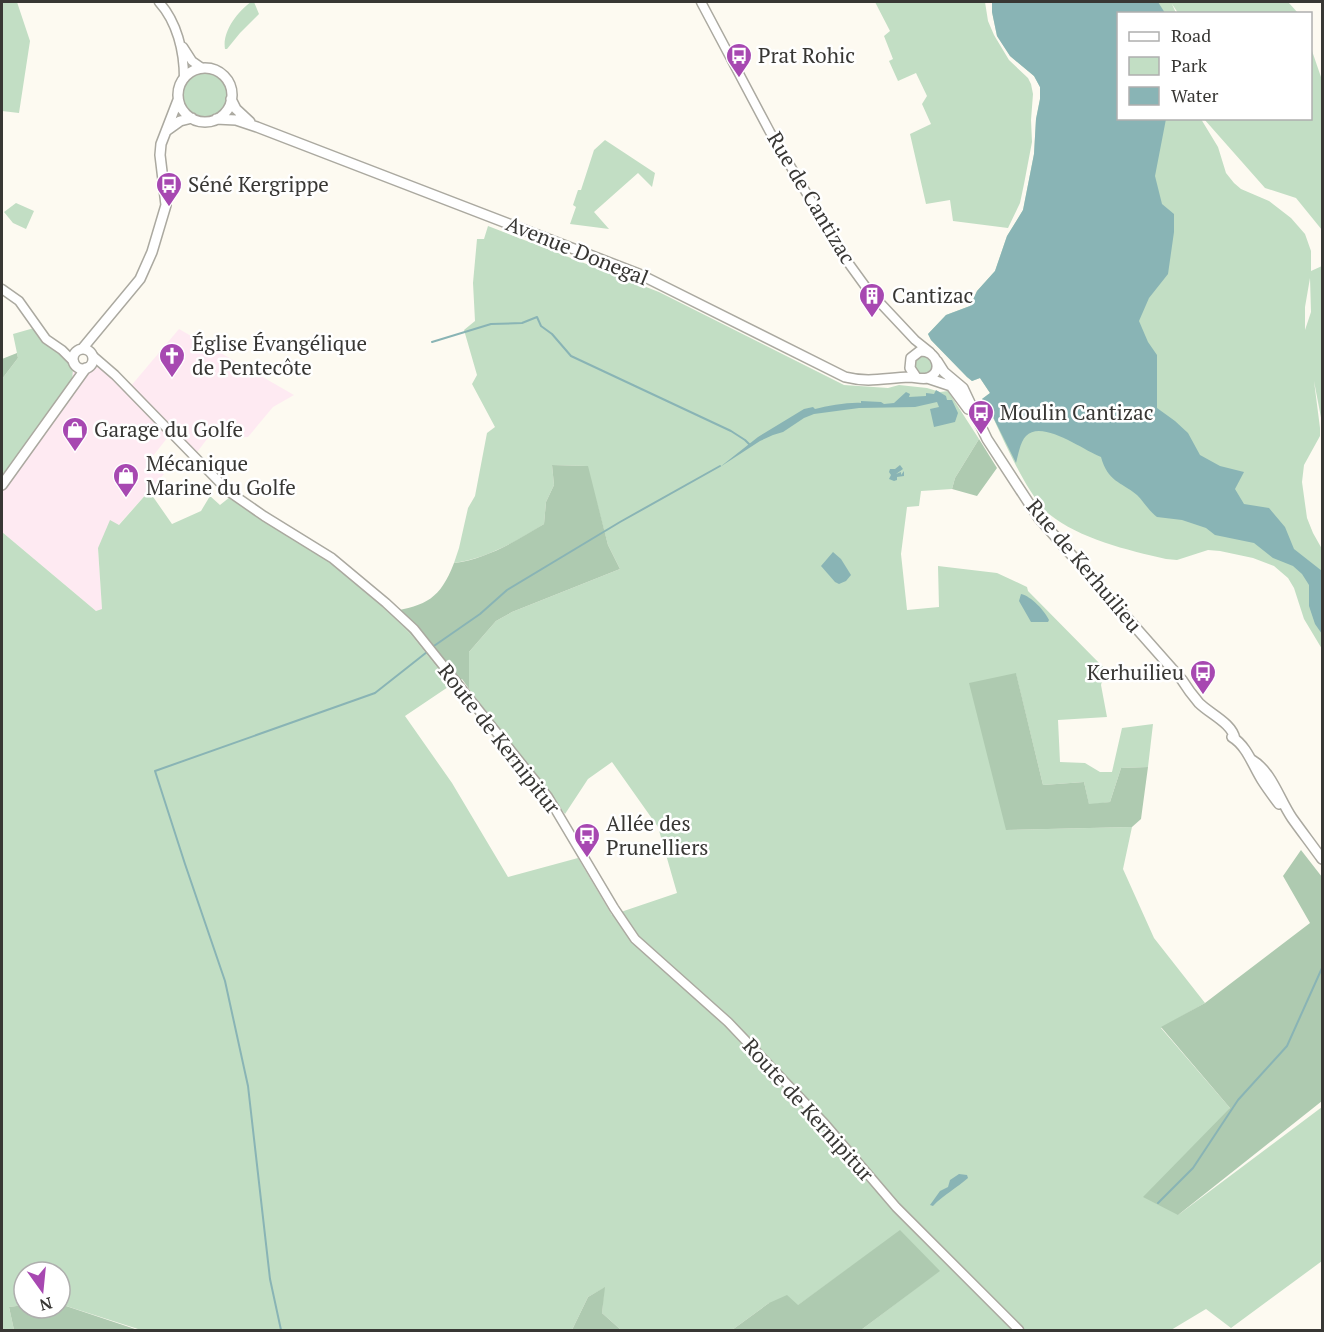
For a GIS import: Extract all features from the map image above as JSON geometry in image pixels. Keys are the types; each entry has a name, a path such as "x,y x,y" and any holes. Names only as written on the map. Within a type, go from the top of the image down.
{"main road":[{"path":"75,380 77,357 140,279 152,252 166,205 160,155 161,144 178,100 178,89 184,78 195,69 202,68 215,70 225,76 230,86 231,99 226,111 216,119 204,122 192,118 186,114 178,100"},
{"name":"Avenue Donegal","path":"231,99 244,118 257,127"},
{"path":"166,131 180,121 192,118"},
{"name":"Avenue Donegal","path":"216,119 236,120 257,127 639,274 845,377 860,381 916,377"},
{"path":"2,485 75,380 93,361 93,337"},
{"path":"892,378 910,360 920,351 933,357 936,369 927,378 916,377 910,368 910,360"},
{"path":"77,357 92,355"},
{"path":"77,357 80,368 87,368"},
{"name":"Rue de Kerhuilieu","path":"933,357 947,375 963,388 975,411 975,416"},
{"name":"Rue de Kerhuilieu","path":"927,378 951,386 975,416 999,458 1038,517 1182,680 1206,702 1207,708 1225,723 1234,734 1235,739 1275,787 1291,816 1323,859"}],"street":[{"path":"159,2 173,23 181,44 192,61 202,68"},
{"name":"Rue de Cantizac","path":"701,2 781,151 847,261 868,290 933,357"},
{"path":"181,44 184,78"},
{"path":"2,289 19,301 46,339 77,357"},
{"path":"910,335 912,351 910,360"},
{"name":"Route de Kernipitur","path":"92,355 228,491 332,558 414,629 548,797 635,939 736,1031 825,1124 896,1207 1019,1330"},
{"path":"87,368 100,368 110,372"}],"shaded area":[{"path":"179,329 294,395 273,407 248,437 227,438 214,430 191,460 168,437 149,461 164,474 98,548 102,609 96,611 2,532 2,480 72,383 73,372 85,373 105,364 130,387"}],"green space":[{"path":"3,2 17,2 30,41 19,113 2,111"},
{"path":"251,2 254,2 259,14 225,49 228,29"},
{"path":"875,2 985,2 988,21 994,35 1009,60 1028,78 1033,94 1032,142 1020,203 1008,228 953,221 950,200 926,204 910,134 931,124 922,104 927,96 916,73 898,81 889,61 893,59 884,36 890,31"},
{"path":"992,2 1047,2 1066,269 1219,521 1312,576 1322,629 1322,649 1304,619 1294,588 1288,578 1274,566 1253,558 1208,550 1177,560 1166,559 1089,537 1061,523 1049,514 1031,492 982,399 990,393 980,378 972,381 931,340 928,334 946,315 970,306 977,291 995,271 1007,236 1023,210 1034,154 1040,87 1034,76 1010,56 997,36"},
{"path":"1062,2 1288,2 1297,12 1177,12 1172,4 1176,12 1117,12 1117,120 1202,120 1218,147 1226,173 1234,183 1241,189 1269,201 1291,218 1305,234 1311,251 1311,271 1322,266 1322,423 1314,381 1320,436 1304,465 1302,482 1307,518 1322,549 1322,623 1320,587 1247,512 1059,343","holes":["1310,278 1311,312 1305,330 1305,307"]},
{"path":"1312,51 1322,80 1322,230 1296,198 1265,188 1205,120 1312,120"},
{"path":"205,71 221,78 228,94 221,110 205,117 189,110 182,94 189,78"},
{"path":"605,140 655,173 652,187 638,173 594,212 609,229 570,224 576,207 573,205 578,190 581,190 594,150"},
{"path":"16,203 34,211 26,229 13,223 4,212"},
{"path":"488,226 659,292 844,385 888,388 899,385 940,392 948,391 979,439 955,478 952,489 921,491 919,506 907,507 901,554 907,610 939,607 938,566 997,573 1027,587 1028,591 1105,669 1101,685 1107,717 1058,720 1060,762 1085,763 1100,772 1112,772 1122,728 1153,724 1148,767 1121,768 1110,802 1089,805 1084,782 1043,785 1016,674 1006,830 1132,827 1123,869 1154,938 1205,1003 1161,1028 1230,1108 1178,1215 1322,1107 1322,1261 1231,1328 1206,1309 1171,1330 861,1330 939,1271 900,1231 797,1306 769,1303 732,1330 621,1330 602,1313 604,1288 588,1297 572,1330 141,1330 72,1308 72,1260 12,1260 12,1307 9,1307 14,1330 2,1330 2,532 96,611 102,609 98,548 110,520 119,525 149,491 172,524 201,511 210,496 220,505 230,497 264,521 326,558 381,603 414,638 451,685 405,716 452,783 508,877 578,858 612,915 677,893 658,827 612,762 588,779 565,814 469,689 469,652 496,621 512,612 620,569 608,545 587,466 552,465 554,485 546,502 544,524 512,543 478,558 454,563 468,508 475,496 487,433 495,427 472,384 477,375 464,330 475,321 473,283 477,239 484,239"},
{"path":"34,328 69,360 73,368 72,383 2,480 2,379 18,358 13,334"},
{"path":"17,353 18,358 2,379 2,359"},
{"path":"923,356 931,361 932,365 927,373 923,374 915,369 914,365 919,357"},
{"path":"979,439 997,468 977,496 952,489 955,478"},
{"path":"552,465 588,466 608,545 620,569 512,612 496,621 469,652 469,689 462,679 451,685 390,612 423,603 431,598 443,585 454,563 478,558 512,543 544,524 546,502 554,485"},
{"path":"1016,673 1043,785 1084,782 1089,804 1110,802 1121,768 1148,767 1141,819 1132,827 1006,830 969,683"},
{"path":"1301,850 1322,877 1322,1101 1178,1215 1143,1197 1230,1108 1161,1027 1205,1003 1310,923 1283,876"},
{"path":"900,1230 940,1271 861,1330 732,1330 769,1303 787,1295 798,1305"},
{"path":"605,1287 602,1313 621,1330 572,1330 588,1297"},
{"path":"9,1307 12,1307 12,1320 72,1320 72,1308 141,1330 14,1330"}],"water":[{"path":"992,2 1158,2 1164,12 1117,12 1117,120 1166,120 1155,176 1162,204 1174,214 1174,232 1168,274 1149,298 1139,321 1148,342 1157,355 1157,408 1188,433 1200,455 1220,466 1244,472 1235,489 1244,504 1269,508 1285,527 1294,549 1322,571 1322,634 1315,624 1309,606 1309,585 1293,566 1273,558 1254,543 1215,535 1206,528 1182,520 1157,517 1137,495 1107,472 1101,457 1052,433 1042,431 1026,436 1016,463 982,399 990,393 980,378 972,381 931,340 928,334 946,315 970,306 977,291 995,271 1007,236 1023,210 1034,154 1040,87 1034,76 1010,56 997,36"},
{"path":"936,390 946,396 947,400 952,400 958,413 955,422 934,427 930,409 939,407 937,402 915,407 859,408 814,414 783,432 760,441 720,467 758,437 804,409 861,403 861,401 894,403 906,392 910,394 909,397 926,396 926,393 934,394"},
{"path":"900,465 903,469 896,474 901,472 901,475 904,471 904,476 897,477 894,481 889,479 890,469 895,469"},
{"path":"833,552 841,559 851,575 839,584 821,566"},
{"path":"1021,594 1037,604 1047,616 1048,622 1031,622 1019,601"},
{"path":"959,1174 967,1175 968,1178 933,1206 930,1205 940,1191 948,1187 950,1180"}],"waterway":[{"path":"432,342 491,324 522,323 537,317 541,326 552,334 571,356 731,431 750,445"},
{"path":"431,648 480,614 507,590 620,522 720,466"},
{"path":"281,1330 270,1279 248,1086 225,981 155,771 375,693 427,652"},
{"path":"1158,1203 1193,1168 1238,1100 1287,1046 1322,968"}],"place":[{"name":"Prat Rohic","path":"739,79"},
{"name":"Séné Kergrippe","path":"169,208"},
{"name":"Cantizac","path":"872,319"},
{"name":"Église Évangélique de Pentecôte","path":"172,379"},
{"name":"Moulin Cantizac","path":"981,436"},
{"name":"Garage du Golfe","path":"75,453"},
{"name":"Mécanique Marine du Golfe","path":"126,499"},
{"name":"Kerhuilieu","path":"1203,696"},
{"name":"Allée des Prunelliers","path":"587,859"}]}
